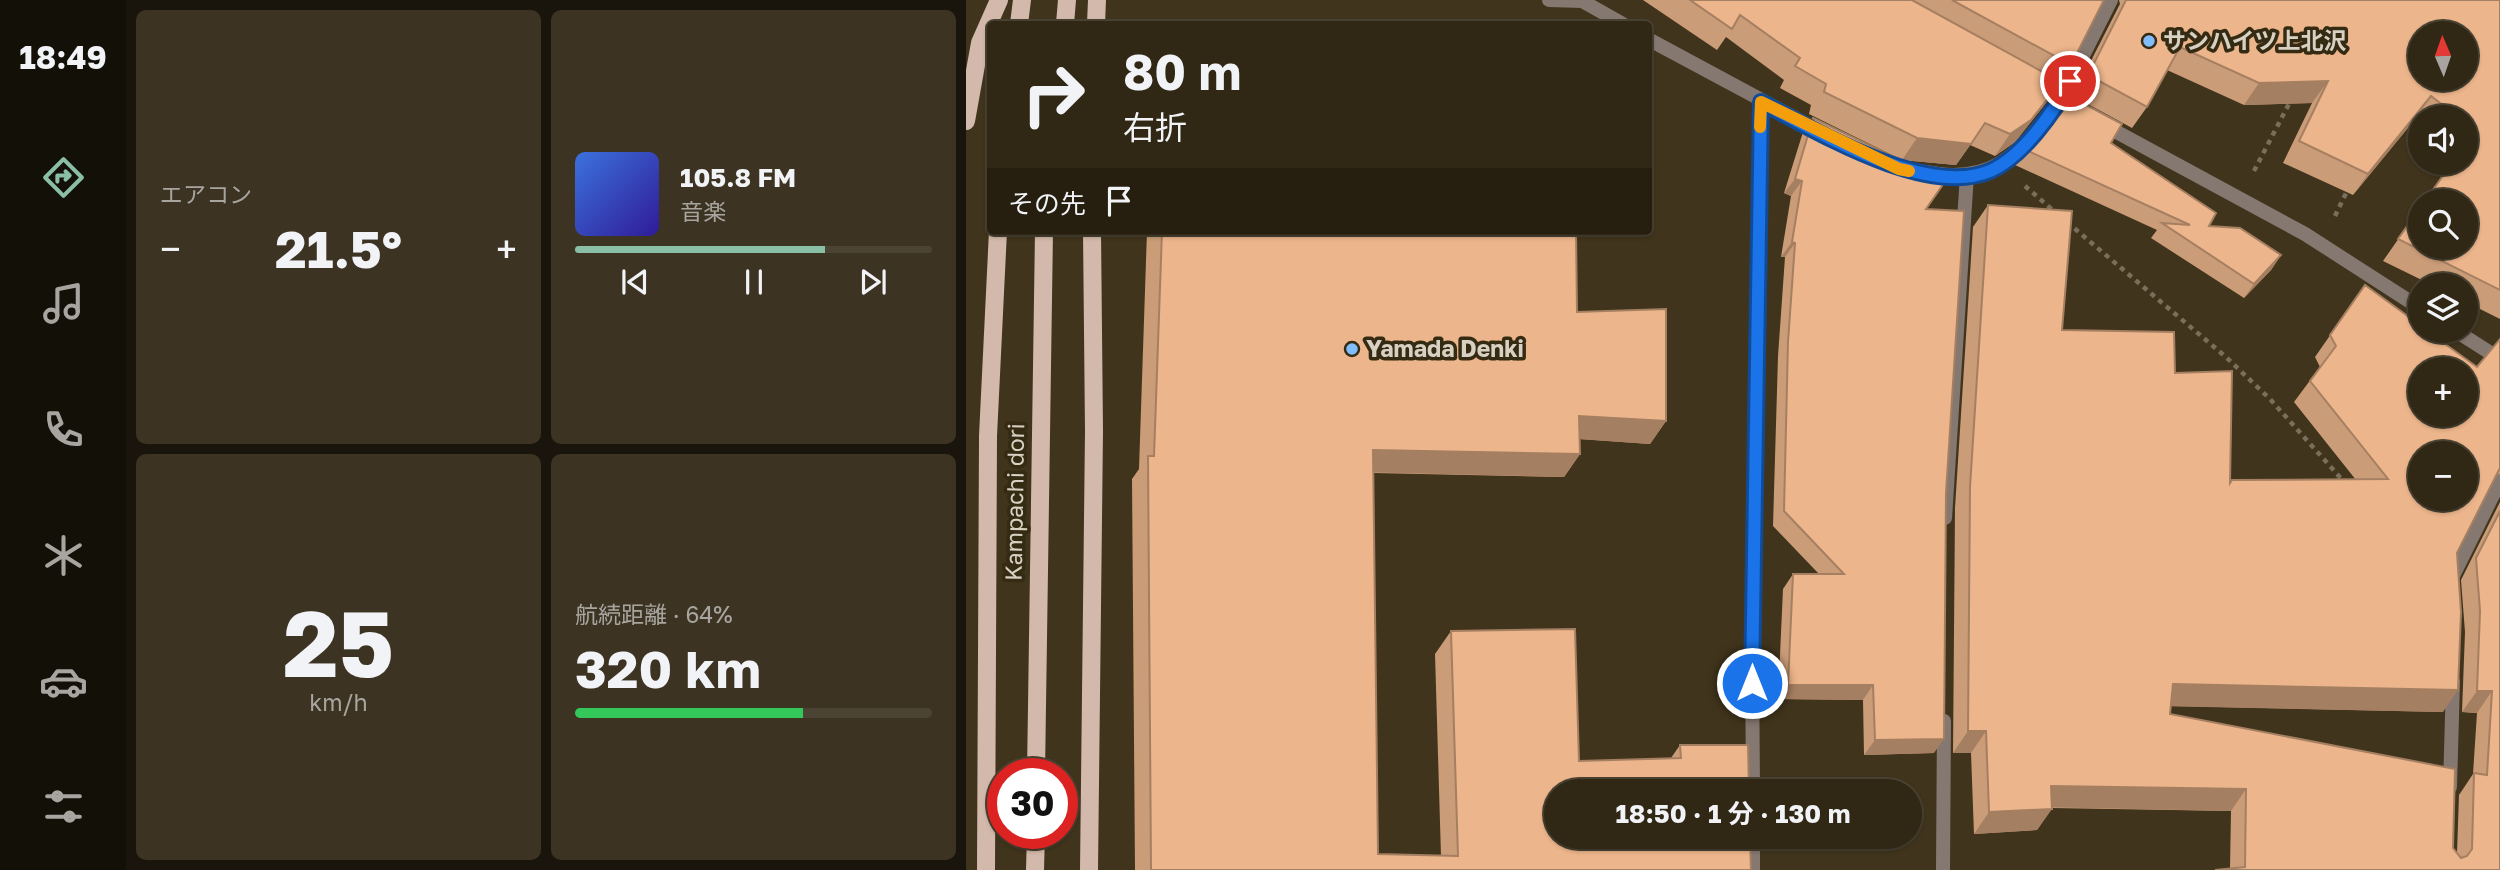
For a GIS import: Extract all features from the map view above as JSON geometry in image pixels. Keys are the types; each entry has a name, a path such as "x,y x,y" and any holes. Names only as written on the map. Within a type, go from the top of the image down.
{"main road":[{"path":"989,21 999,0"},
{"path":"1019,21 1022,0"},
{"path":"1065,21 1067,0"},
{"path":"1097,0 1097,21"},
{"path":"966,121 979,43 987,26"},
{"name":"Kampachi dori","path":"986,870 988,436 998,235"},
{"name":"Kampachi dori","path":"1036,758 1044,235"},
{"path":"1089,870 1094,431 1091,235"},
{"path":"1035,870 1036,849"}],"street":[{"path":"1549,0 1583,1 1618,21"},
{"path":"1911,171 1949,176 1990,171 2021,149 2060,101 2111,0"},
{"path":"1652,41 1835,140"},
{"path":"2024,81 2321,244 2408,300"},
{"path":"1752,779 1761,102"},
{"path":"1945,536 1967,174"},
{"path":"2475,343 2500,359"},
{"path":"2452,592 2451,578 2500,481"},
{"path":"2449,800 2454,661"},
{"path":"1943,870 1944,703"},
{"path":"1753,849 1753,870"}],"path":[{"path":"2240,199 2295,91"},
{"path":"1999,164 2227,358 2270,399 2353,491"},
{"path":"2321,244 2352,181"}],"building":[{"path":"1690,0 1912,0 2061,82 2031,120 2010,134 1985,123 1971,144 1917,138 1824,92 1826,84 1795,66 1800,58 1740,15 1732,29"},
{"path":"1952,0 2104,0 2071,65"},
{"path":"2126,0 2500,0 2500,290 2478,279 2478,273 2466,273 2438,259 2478,259 2478,189 2434,189 2443,175 2478,175 2478,105 2443,105 2431,96 2424,105 2408,105 2408,124 2368,174 2299,141 2328,81 2259,83 2180,47 2147,107 2088,75"},
{"path":"2073,98 2122,124 2111,143 2216,213 2209,226 2240,228 2281,255 2254,284 2162,223 2190,225 2026,150 2040,140"},
{"path":"1813,118 1906,163 1953,170 1926,209 1964,211 1946,493 1944,739 1875,740 1873,685 1788,685 1793,574 1844,574 1784,511 1788,342 1795,243 1792,242 1802,181 1795,179"},
{"path":"1988,205 2072,211 2062,330 2174,332 2175,373 2232,371 2230,483 2232,480 2388,479 2310,381 2336,346 2330,335 2365,285 2408,316 2408,343 2444,343 2463,357 2408,357 2408,427 2478,427 2478,366 2500,339 2500,468 2457,553 2461,612 2458,690 2173,684 2170,714 2455,769 2453,848 2461,858 2467,856 2472,849 2474,773 2487,775 2492,691 2477,691 2480,611 2476,558 2500,511 2500,870 2215,870 2245,867 2246,789 2051,786 2052,809 1989,812 1986,731 1968,731 1970,487"},
{"path":"2408,225 2408,244 2398,239"},
{"path":"1162,235 1576,235 1577,312 1666,309 1666,421 1579,416 1580,454 1373,450 1378,854 1458,856 1451,631 1575,629 1579,761 1681,758 1680,745 1748,745 1749,779 1544,779 1544,849 1750,849 1751,870 1151,870 1148,456 1154,456"}],"slow traffic":[{"path":"1760,127 1761,102 1835,140 1909,171"}],"place":[{"name":"サンハイツ上北沢","path":"2149,41"},
{"name":"Yamada Denki","path":"1352,349"}],"route":[{"path":"1752,683 1761,102 1899,169 1949,176 1990,171 2021,149 2060,101 2070,81"}]}
